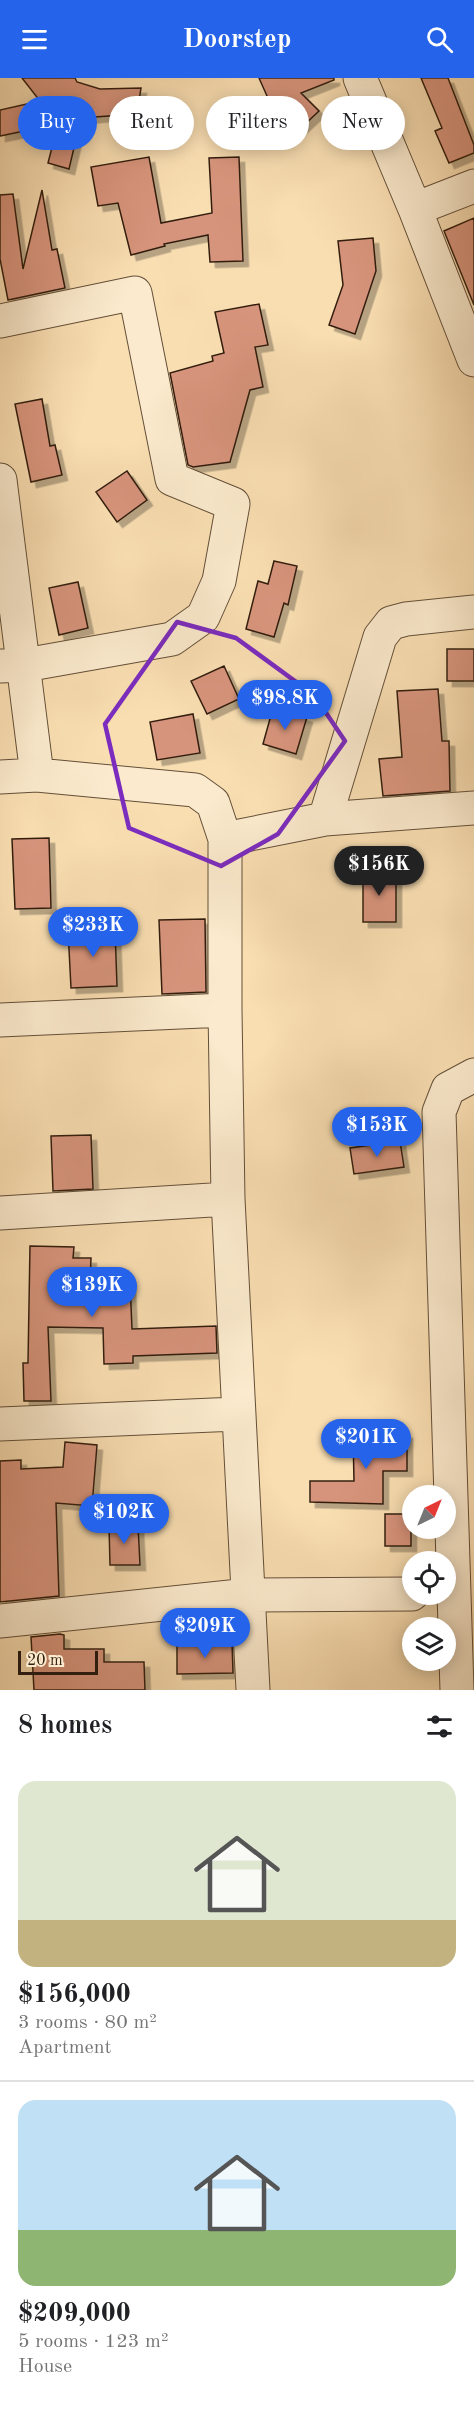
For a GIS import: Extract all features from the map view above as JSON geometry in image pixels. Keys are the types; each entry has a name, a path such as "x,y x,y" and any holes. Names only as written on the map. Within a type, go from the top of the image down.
{"street":[{"path":"360,78 415,209 474,360"},
{"path":"415,209 474,186"},
{"path":"0,321 135,293 172,479 232,504 219,581 203,617 172,639 12,665"},
{"path":"0,482 12,665 37,775"},
{"path":"325,819 380,637 391,623 406,619 474,612"},
{"path":"0,777 37,775 195,790 213,803 225,838 228,1199 237,1414 253,1690"},
{"path":"225,838 325,819 474,808"},
{"path":"0,1020 225,1010"},
{"path":"457,1690 458,1594 439,1112 448,1089 474,1075"},
{"path":"0,1213 228,1199"},
{"path":"0,1424 237,1414"},
{"path":"0,1621 249,1595 402,1594"}],"highlighted area":[{"path":"177,622 236,638 314,695 345,741 278,834 221,866 129,828 105,724"}],"building":[{"path":"22,78 75,78 77,82 100,89 141,88 140,96 109,96 109,116 97,117 97,96 36,96"},
{"path":"259,78 334,78 334,80 301,93 304,96 267,96"},
{"path":"421,78 448,78 474,145 474,153 449,163 435,131 442,128"},
{"path":"309,101 319,111 309,120"},
{"path":"18,106 18,132 0,136 0,110"},
{"path":"51,150 73,150 69,169 48,163"},
{"path":"149,157 161,223 212,213 209,158 239,157 243,261 210,262 208,235 164,244 165,246 131,255 118,203 98,206 91,167"},
{"path":"42,190 52,250 57,249 65,288 8,300 0,259 0,195 13,194 23,269"},
{"path":"474,218 474,305 444,231"},
{"path":"373,238 376,271 355,334 329,325 343,285 338,241"},
{"path":"259,304 268,345 255,347 263,387 250,390 230,462 193,467 188,465 170,373 213,361 212,356 224,353 215,312"},
{"path":"42,399 50,446 55,445 62,475 31,482 15,404"},
{"path":"127,471 147,500 117,522 96,492"},
{"path":"274,561 297,566 288,605 284,603 274,637 246,629 258,581 268,584"},
{"path":"78,582 88,628 59,635 49,588"},
{"path":"447,649 474,649 474,681 447,681"},
{"path":"224,666 239,699 207,714 191,681"},
{"path":"438,689 442,741 449,741 450,791 383,796 379,759 402,757 397,691"},
{"path":"273,708 307,717 296,754 263,744"},
{"path":"193,714 200,753 157,760 150,722"},
{"path":"49,838 51,908 15,909 12,839"},
{"path":"363,873 396,873 396,922 363,922"},
{"path":"205,919 206,992 162,994 159,920"},
{"path":"115,929 117,986 71,988 68,930"},
{"path":"91,1135 93,1189 53,1191 51,1136"},
{"path":"400,1141 404,1167 354,1174 350,1148"},
{"path":"30,1246 74,1247 73,1258 91,1258 90,1283 130,1282 132,1329 216,1326 217,1353 133,1356 133,1363 104,1364 103,1328 48,1327 51,1401 24,1401 23,1363 28,1363"},
{"path":"353,1433 407,1433 407,1471 383,1471 383,1504 310,1502 310,1481 354,1481"},
{"path":"65,1442 97,1445 92,1506 56,1503 59,1596 0,1602 0,1461 21,1460 21,1469 63,1467"},
{"path":"385,1514 402,1514 402,1539 411,1539 411,1546 385,1546"},
{"path":"138,1525 140,1565 110,1565 109,1526"},
{"path":"64,1635 64,1649 104,1649 104,1662 144,1662 145,1690 34,1690 31,1637"},
{"path":"232,1643 233,1673 177,1674 177,1644"}]}
